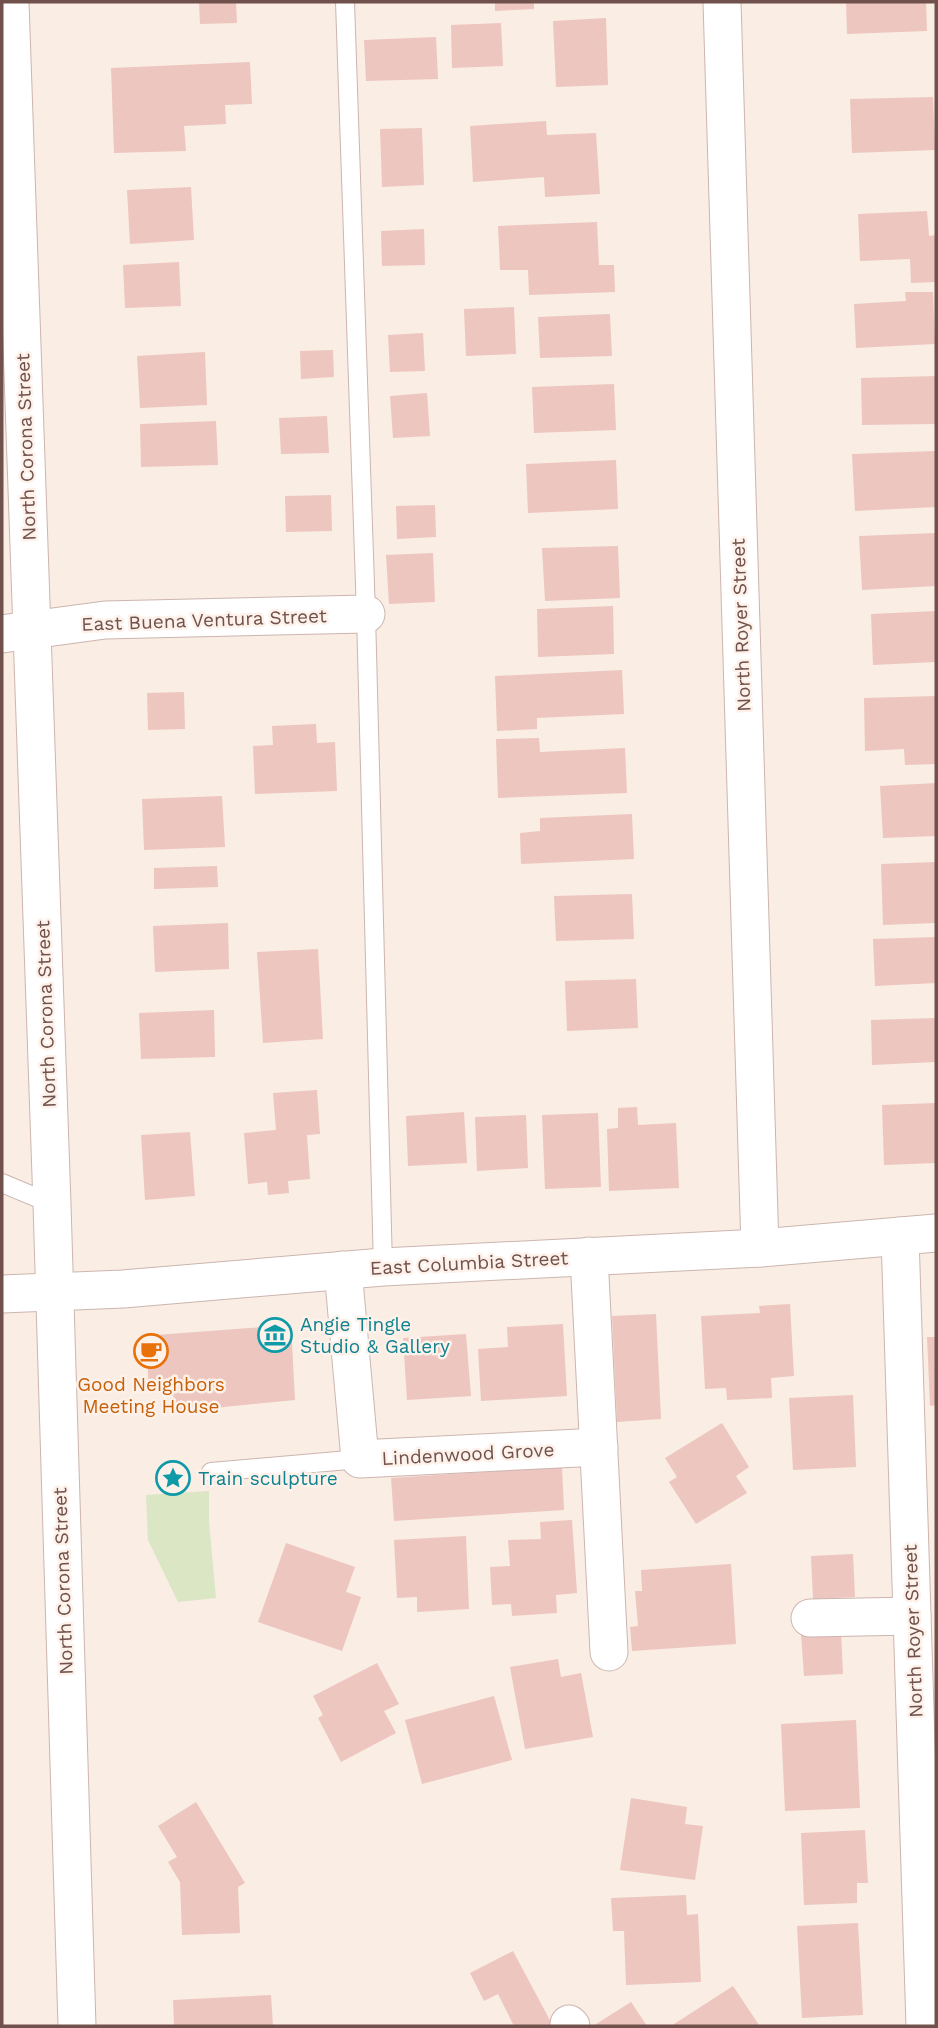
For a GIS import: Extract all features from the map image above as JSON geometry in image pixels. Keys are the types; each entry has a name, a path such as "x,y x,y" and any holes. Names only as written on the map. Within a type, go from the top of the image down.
{"street":[{"name":"North Corona Street","path":"10,2 17,632 52,1204 77,2026"},
{"name":"North Royer Street","path":"722,2 760,1248"},
{"name":"East Buena Ventura Street","path":"17,632 105,620 366,614"},
{"name":"East Columbia Street","path":"2,1294 123,1289 383,1267 760,1248 936,1233"},
{"name":"North Royer Street","path":"900,1236 925,2026"},
{"path":"589,1256 609,1652"},
{"name":"Lindenwood Grove","path":"343,1270 360,1460 599,1447"},
{"path":"810,1618 912,1616"}],"lane":[{"path":"345,2 366,614 383,1267"},
{"path":"2,1183 52,1204"},
{"path":"211,1472 360,1460"}],"green space":[{"path":"209,1491 216,1598 178,1602 148,1540 146,1495"}],"building":[{"path":"199,2 236,2 237,23 200,24"},
{"path":"495,2 534,2 534,9 495,11"},
{"path":"846,2 926,2 927,31 847,34"},
{"path":"606,18 608,85 556,87 553,21"},
{"path":"501,23 503,66 452,68 451,25"},
{"path":"436,37 438,79 366,81 364,40"},
{"path":"250,62 252,104 225,105 226,124 184,126 186,151 114,153 111,68"},
{"path":"933,97 935,150 852,153 850,99"},
{"path":"546,121 547,135 596,133 600,194 545,197 544,177 473,182 470,126"},
{"path":"422,128 424,185 382,187 380,129"},
{"path":"191,187 194,240 130,244 127,190"},
{"path":"927,211 929,236 936,235 936,282 911,283 910,259 860,261 858,214"},
{"path":"597,222 599,265 614,265 615,292 529,295 528,270 500,270 498,226"},
{"path":"424,229 425,265 382,266 381,231"},
{"path":"179,262 181,306 125,308 123,265"},
{"path":"905,292 933,292 935,344 856,348 854,304 906,301"},
{"path":"514,307 516,354 466,356 464,309"},
{"path":"610,314 612,356 540,358 538,317"},
{"path":"423,333 425,371 390,372 388,335"},
{"path":"333,350 334,377 301,379 300,351"},
{"path":"205,352 207,405 140,408 137,356"},
{"path":"936,376 936,424 862,425 861,378"},
{"path":"614,384 616,430 534,433 532,387"},
{"path":"427,393 430,436 393,438 390,396"},
{"path":"327,416 329,453 281,454 279,418"},
{"path":"216,421 218,465 141,467 140,424"},
{"path":"936,451 936,507 855,511 852,454"},
{"path":"616,460 618,509 528,513 526,464"},
{"path":"331,495 332,531 286,532 285,496"},
{"path":"435,505 436,537 397,539 396,506"},
{"path":"936,533 936,586 862,590 859,536"},
{"path":"618,546 620,598 545,601 542,548"},
{"path":"433,553 435,602 389,604 386,555"},
{"path":"613,606 614,654 538,657 537,609"},
{"path":"936,611 936,662 873,665 871,614"},
{"path":"622,670 624,714 537,718 537,729 497,731 495,676"},
{"path":"184,692 185,729 148,730 147,693"},
{"path":"936,696 936,764 905,765 904,749 865,751 864,698"},
{"path":"316,724 317,743 335,742 337,791 255,794 253,746 273,745 272,726"},
{"path":"539,738 540,752 625,748 627,793 498,798 496,739"},
{"path":"936,783 936,836 883,838 880,786"},
{"path":"222,796 225,847 144,850 142,799"},
{"path":"632,814 634,859 521,864 520,833 540,831 540,818"},
{"path":"936,862 936,923 883,925 881,864"},
{"path":"217,866 218,887 154,889 154,868"},
{"path":"632,894 634,939 556,941 554,896"},
{"path":"228,923 229,969 155,972 153,926"},
{"path":"936,937 936,983 875,986 873,939"},
{"path":"318,949 323,1039 263,1043 257,952"},
{"path":"636,979 638,1028 567,1031 565,981"},
{"path":"214,1010 215,1057 141,1059 139,1013"},
{"path":"936,1018 936,1062 872,1065 871,1020"},
{"path":"317,1090 320,1134 307,1135 310,1179 288,1181 289,1193 268,1195 267,1182 248,1184 244,1133 276,1130 273,1093"},
{"path":"936,1103 936,1163 884,1165 882,1105"},
{"path":"637,1107 638,1125 676,1123 679,1188 609,1191 607,1129 618,1128 618,1108"},
{"path":"464,1112 467,1163 408,1166 406,1116"},
{"path":"598,1113 601,1187 545,1189 542,1115"},
{"path":"526,1115 528,1168 477,1171 475,1117"},
{"path":"190,1132 195,1196 145,1200 141,1135"},
{"path":"790,1304 794,1376 771,1378 772,1398 727,1400 726,1388 705,1389 701,1316 760,1313 759,1306"},
{"path":"656,1314 661,1419 617,1422 612,1316"},
{"path":"563,1324 567,1396 481,1401 478,1349 508,1347 507,1327"},
{"path":"291,1325 295,1400 174,1412 173,1389 149,1391 147,1357 144,1357 142,1336"},
{"path":"466,1334 471,1396 407,1400 403,1338"},
{"path":"927,1337 936,1337 936,1405 930,1406"},
{"path":"853,1395 856,1467 793,1470 789,1398"},
{"path":"722,1423 749,1467 736,1476 747,1493 696,1524 669,1482 677,1477 665,1458"},
{"path":"562,1467 564,1510 394,1521 391,1478"},
{"path":"572,1520 577,1593 556,1595 557,1613 512,1616 511,1604 492,1605 490,1567 510,1566 508,1540 541,1539 540,1522"},
{"path":"466,1536 469,1609 417,1612 417,1597 397,1598 394,1540"},
{"path":"286,1543 355,1567 346,1592 361,1597 342,1651 258,1622"},
{"path":"853,1554 855,1597 813,1599 811,1556"},
{"path":"731,1564 736,1644 632,1651 630,1627 638,1626 635,1591 642,1591 641,1570"},
{"path":"841,1631 843,1674 804,1676 801,1634"},
{"path":"558,1659 561,1677 581,1673 593,1737 525,1749 510,1667"},
{"path":"377,1663 399,1704 384,1711 396,1733 341,1762 318,1718 323,1715 313,1696"},
{"path":"494,1696 512,1760 422,1784 405,1720"},
{"path":"856,1720 860,1808 785,1811 781,1724"},
{"path":"631,1798 687,1807 685,1824 703,1826 695,1880 620,1870"},
{"path":"196,1802 245,1883 238,1887 240,1933 182,1935 180,1882 168,1862 177,1857 158,1826"},
{"path":"865,1830 868,1883 857,1883 857,1903 804,1905 801,1833"},
{"path":"686,1895 687,1915 698,1914 701,1982 626,1985 624,1931 613,1931 611,1898"},
{"path":"858,1923 863,2015 802,2018 797,1926"},
{"path":"513,1951 553,2026 514,2026 498,1994 484,2001 470,1973"},
{"path":"733,1986 759,2025 671,2026"},
{"path":"271,1995 273,2026 174,2026 173,2000"},
{"path":"631,2002 647,2026 593,2026"}],"place":[{"name":"Angie Tingle Studio & Gallery","path":"275,1335"},
{"name":"Good Neighbors Meeting House","path":"151,1351"},
{"name":"Train sculpture","path":"173,1478"}]}
